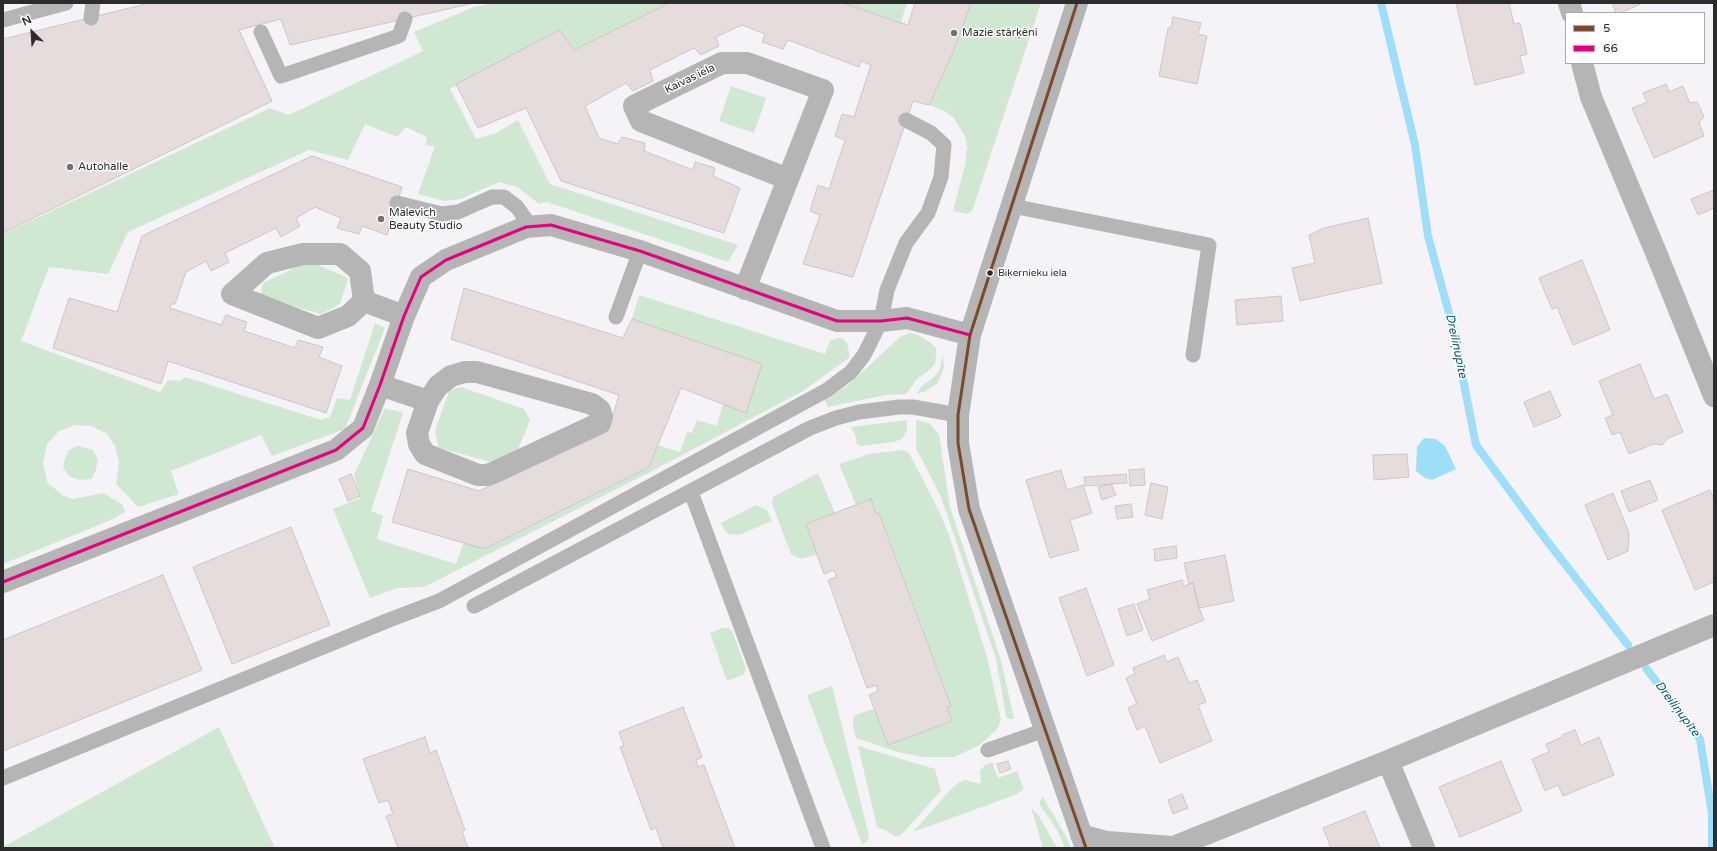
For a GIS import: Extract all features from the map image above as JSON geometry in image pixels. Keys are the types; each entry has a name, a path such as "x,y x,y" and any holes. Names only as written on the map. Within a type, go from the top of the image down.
{"street":[{"path":"1077,3 970,335 958,415 958,443 969,509 1084,842 1107,842 1172,847 1388,761 1714,625"},
{"name":"Kaivas iela","path":"745,289 823,90 747,62 722,63 634,106 641,121 788,179"},
{"path":"1582,64 1591,97 1658,255 1714,396"},
{"path":"3,582 336,450 363,428 420,277 446,260 526,227 551,225 640,251 837,321 907,318 970,335"},
{"path":"302,254 340,254 360,271 364,301 348,316 318,328 232,294 267,264 302,254"},
{"path":"364,301 404,316"},
{"path":"464,372 477,372 592,404 600,410 602,417 600,423 487,476 478,475 425,454 419,444 417,433 428,401 438,386 451,376 464,372"},
{"path":"380,385 428,401"},
{"path":"1388,761 1424,848"}],"lane":[{"path":"3,20 66,3"},
{"path":"261,32 282,76 400,36 405,19"},
{"path":"3,778 389,620 439,601 827,390 851,372 864,355 881,320 887,290 906,243 928,213 941,177 944,145 931,133 906,120"},
{"path":"397,203 442,214 458,212 492,197 504,197 517,207 531,227"},
{"path":"1012,206 1210,245 1193,355"},
{"path":"616,317 640,251"},
{"path":"474,606 810,428 836,418 859,412 899,407 912,407 958,415"},
{"path":"691,492 823,848"},
{"path":"988,750 1045,730"}],"green space":[{"path":"494,3 669,3 574,50 560,30 450,89 476,139 496,133 518,120 550,184 738,245 728,262 547,202 539,204 517,187 499,182 461,199 444,201 418,194 435,146 426,145 427,137 406,127 397,137 365,124 348,160 309,150 128,232 108,274 49,267 21,341 160,392 168,380 180,381 185,377 321,420 330,417 337,398 350,400 375,323 385,328 345,429 272,456 261,435 171,471 179,494 138,507 116,484 119,462 115,446 107,434 92,426 75,425 59,431 47,444 43,462 47,482 62,495 73,499 103,493 122,504 125,512 111,520 3,564 3,234 270,108 289,115 423,51 414,32 474,7"},
{"path":"843,3 907,3 901,22"},
{"path":"971,3 1041,3 972,211 967,214 953,211 965,165 967,147 965,136 953,117 942,110 929,105 954,50"},
{"path":"731,86 766,98 754,133 719,121"},
{"path":"309,261 348,278 340,304 321,314 260,297 263,283"},
{"path":"639,295 825,354 830,341 838,338 843,339 847,343 850,357 803,391 650,472 424,587 398,588 370,598 333,509 360,498 354,475 385,408 403,413 371,511 383,516 377,539 456,564 464,542 484,549 649,467 657,445 680,452 687,432 692,433 697,420 717,426 723,404 632,319"},
{"path":"909,333 916,334 930,342 936,348 936,357 935,364 916,380 906,394 885,395 828,407 824,399 847,386 900,337"},
{"path":"943,355 944,368 938,383 926,391 917,394 921,387 939,371"},
{"path":"461,387 524,409 530,420 515,457 498,464 439,448 435,431 449,391"},
{"path":"907,420 907,430 902,439 894,442 862,446 857,444 851,427"},
{"path":"916,420 929,423 939,434 950,507 1001,660 1014,719 1008,719 1006,716 996,659 941,497 916,448"},
{"path":"78,446 93,450 98,460 95,473 91,479 80,480 70,477 63,468 69,450"},
{"path":"903,450 909,453 939,511 949,535 987,657 1001,720 998,728 980,745 954,757 923,757 898,752 856,738 853,725 853,718 858,714 874,709 888,745 952,721 947,707 951,705 880,514 876,514 871,499 856,505 839,464 869,454"},
{"path":"818,473 835,513 807,524 818,554 801,559 791,554 772,504 773,497"},
{"path":"756,505 767,510 772,521 739,535 729,534 724,530 721,523"},
{"path":"722,628 729,628 732,631 746,669 743,675 727,681 710,633"},
{"path":"832,686 869,836 867,842 862,844 807,695"},
{"path":"219,727 275,848 3,848 3,847"},
{"path":"858,746 935,769 941,791 901,835 896,837 877,827"},
{"path":"992,762 998,778 1017,771 1024,789 1015,795 913,832 958,783 965,780 981,784 980,771 985,765"},
{"path":"1043,797 1067,838 1071,848 1065,848 1057,830 1040,805 1040,801"},
{"path":"1031,807 1039,816 1057,848 1043,848"}],"water":[{"path":"1424,438 1436,439 1445,446 1456,469 1432,480 1425,478 1416,471 1417,447"}],"building":[{"name":"Autohalle","path":"150,3 474,3 290,45 281,19 239,30 272,101 3,233 3,39"},
{"path":"669,3 843,3 908,25 915,3 971,3 954,50 929,105 913,101 853,277 803,264 820,215 810,211 818,185 829,189 845,140 835,136 842,114 854,117 871,65 861,61 859,67 788,40 783,49 762,42 765,34 742,25 716,37 719,46 701,55 694,48 650,70 653,81 633,91 626,83 585,106 599,138 618,144 622,137 645,143 644,151 693,170 695,162 715,168 713,176 740,188 724,233 561,181 526,108 478,128 456,84 560,30 574,50"},
{"path":"1456,3 1509,3 1514,24 1520,23 1527,54 1520,56 1524,73 1475,85"},
{"path":"1612,3 1643,3 1622,12 1616,12"},
{"path":"1173,17 1201,23 1198,34 1207,36 1197,84 1159,76 1168,28 1171,28"},
{"path":"1666,84 1669,92 1683,86 1690,103 1697,102 1704,117 1699,122 1704,136 1654,158 1632,108 1647,102 1643,93"},
{"path":"312,156 402,187 387,235 362,226 359,234 337,228 341,218 315,207 296,218 300,226 281,237 276,228 225,253 229,262 211,271 206,261 186,272 175,304 171,304 170,308 221,325 226,315 247,322 244,331 295,348 298,340 323,347 319,357 342,366 326,413 168,361 161,384 53,348 69,298 117,312 142,236"},
{"path":"1714,190 1714,208 1698,215 1691,199"},
{"path":"1368,218 1382,283 1300,301 1292,268 1315,263 1309,235 1324,228"},
{"path":"1582,260 1610,330 1573,345 1557,307 1552,309 1539,278"},
{"path":"464,288 623,338 632,319 762,364 746,413 681,388 649,467 484,549 392,522 408,469 479,491 608,431 619,395 451,339"},
{"path":"1281,296 1283,321 1237,325 1235,300"},
{"path":"1640,364 1654,399 1667,394 1683,432 1668,438 1662,445 1653,444 1629,454 1620,432 1612,435 1605,418 1613,415 1599,381"},
{"path":"1550,391 1561,416 1534,427 1524,402"},
{"path":"1407,454 1409,477 1374,480 1373,455"},
{"path":"1144,469 1145,485 1130,486 1129,470"},
{"path":"1061,470 1067,490 1083,485 1092,513 1070,520 1079,550 1050,558 1026,480"},
{"path":"351,474 360,496 348,501 339,479"},
{"path":"1126,474 1127,483 1085,486 1084,477"},
{"path":"1650,480 1658,500 1629,512 1621,491"},
{"path":"1151,483 1168,487 1162,519 1145,515"},
{"path":"1111,484 1116,495 1102,500 1098,487"},
{"path":"1710,490 1714,499 1714,582 1695,590 1662,510"},
{"path":"1613,493 1629,533 1628,551 1608,560 1585,505"},
{"path":"871,499 876,514 879,513 951,706 947,707 952,721 888,745 869,695 878,691 876,685 867,688 828,580 837,577 834,570 824,574 806,524"},
{"path":"1131,504 1133,517 1117,519 1115,506"},
{"path":"291,527 330,625 232,664 193,567"},
{"path":"1176,546 1177,558 1155,561 1154,549"},
{"path":"1225,555 1234,601 1199,608 1193,583 1189,584 1184,563"},
{"path":"163,575 202,670 3,751 3,640"},
{"path":"1182,580 1184,586 1193,583 1199,608 1204,620 1152,641 1137,604 1150,599 1147,590"},
{"path":"1086,588 1114,665 1087,676 1059,598"},
{"path":"1134,604 1143,630 1127,636 1118,609"},
{"path":"1164,655 1167,662 1178,657 1189,683 1197,680 1206,702 1198,705 1212,741 1160,763 1145,726 1137,730 1128,708 1137,704 1126,678 1135,674 1133,668"},
{"path":"683,707 702,757 696,760 698,767 704,765 735,848 663,848 656,828 651,830 620,747 624,746 619,732"},
{"path":"1575,730 1581,745 1599,737 1614,775 1563,796 1558,785 1545,791 1532,759 1549,752 1546,744"},
{"path":"425,737 430,753 436,750 465,830 462,831 468,848 398,848 386,816 393,814 388,800 379,803 363,759"},
{"path":"1008,761 1011,769 1000,773 997,764"},
{"path":"1501,761 1522,811 1460,837 1439,787"},
{"path":"1182,794 1188,808 1173,814 1168,800"},
{"path":"1365,811 1380,848 1331,848 1323,828"}],"waterway":[{"name":"Dreiliņupīte","path":"1381,3 1415,145 1428,236 1453,328 1476,445 1544,537 1628,645"},
{"name":"Dreiliņupīte","path":"1646,668 1700,739 1712,814 1712,848"}],"transit line":[{"name":"5","path":"1077,3 970,335 958,415 958,443 969,509 1086,848"},
{"name":"66","path":"3,582 336,450 363,428 404,316 421,277 446,260 526,227 551,225 640,251 837,321 881,321 907,318 970,335"}],"place":[{"name":"Mazie stārķēni","path":"954,33"},
{"name":"Autohalle","path":"70,167"},
{"name":"Malevich Beauty Studio","path":"381,219"},
{"name":"Biķernieku iela","path":"990,273"}]}
